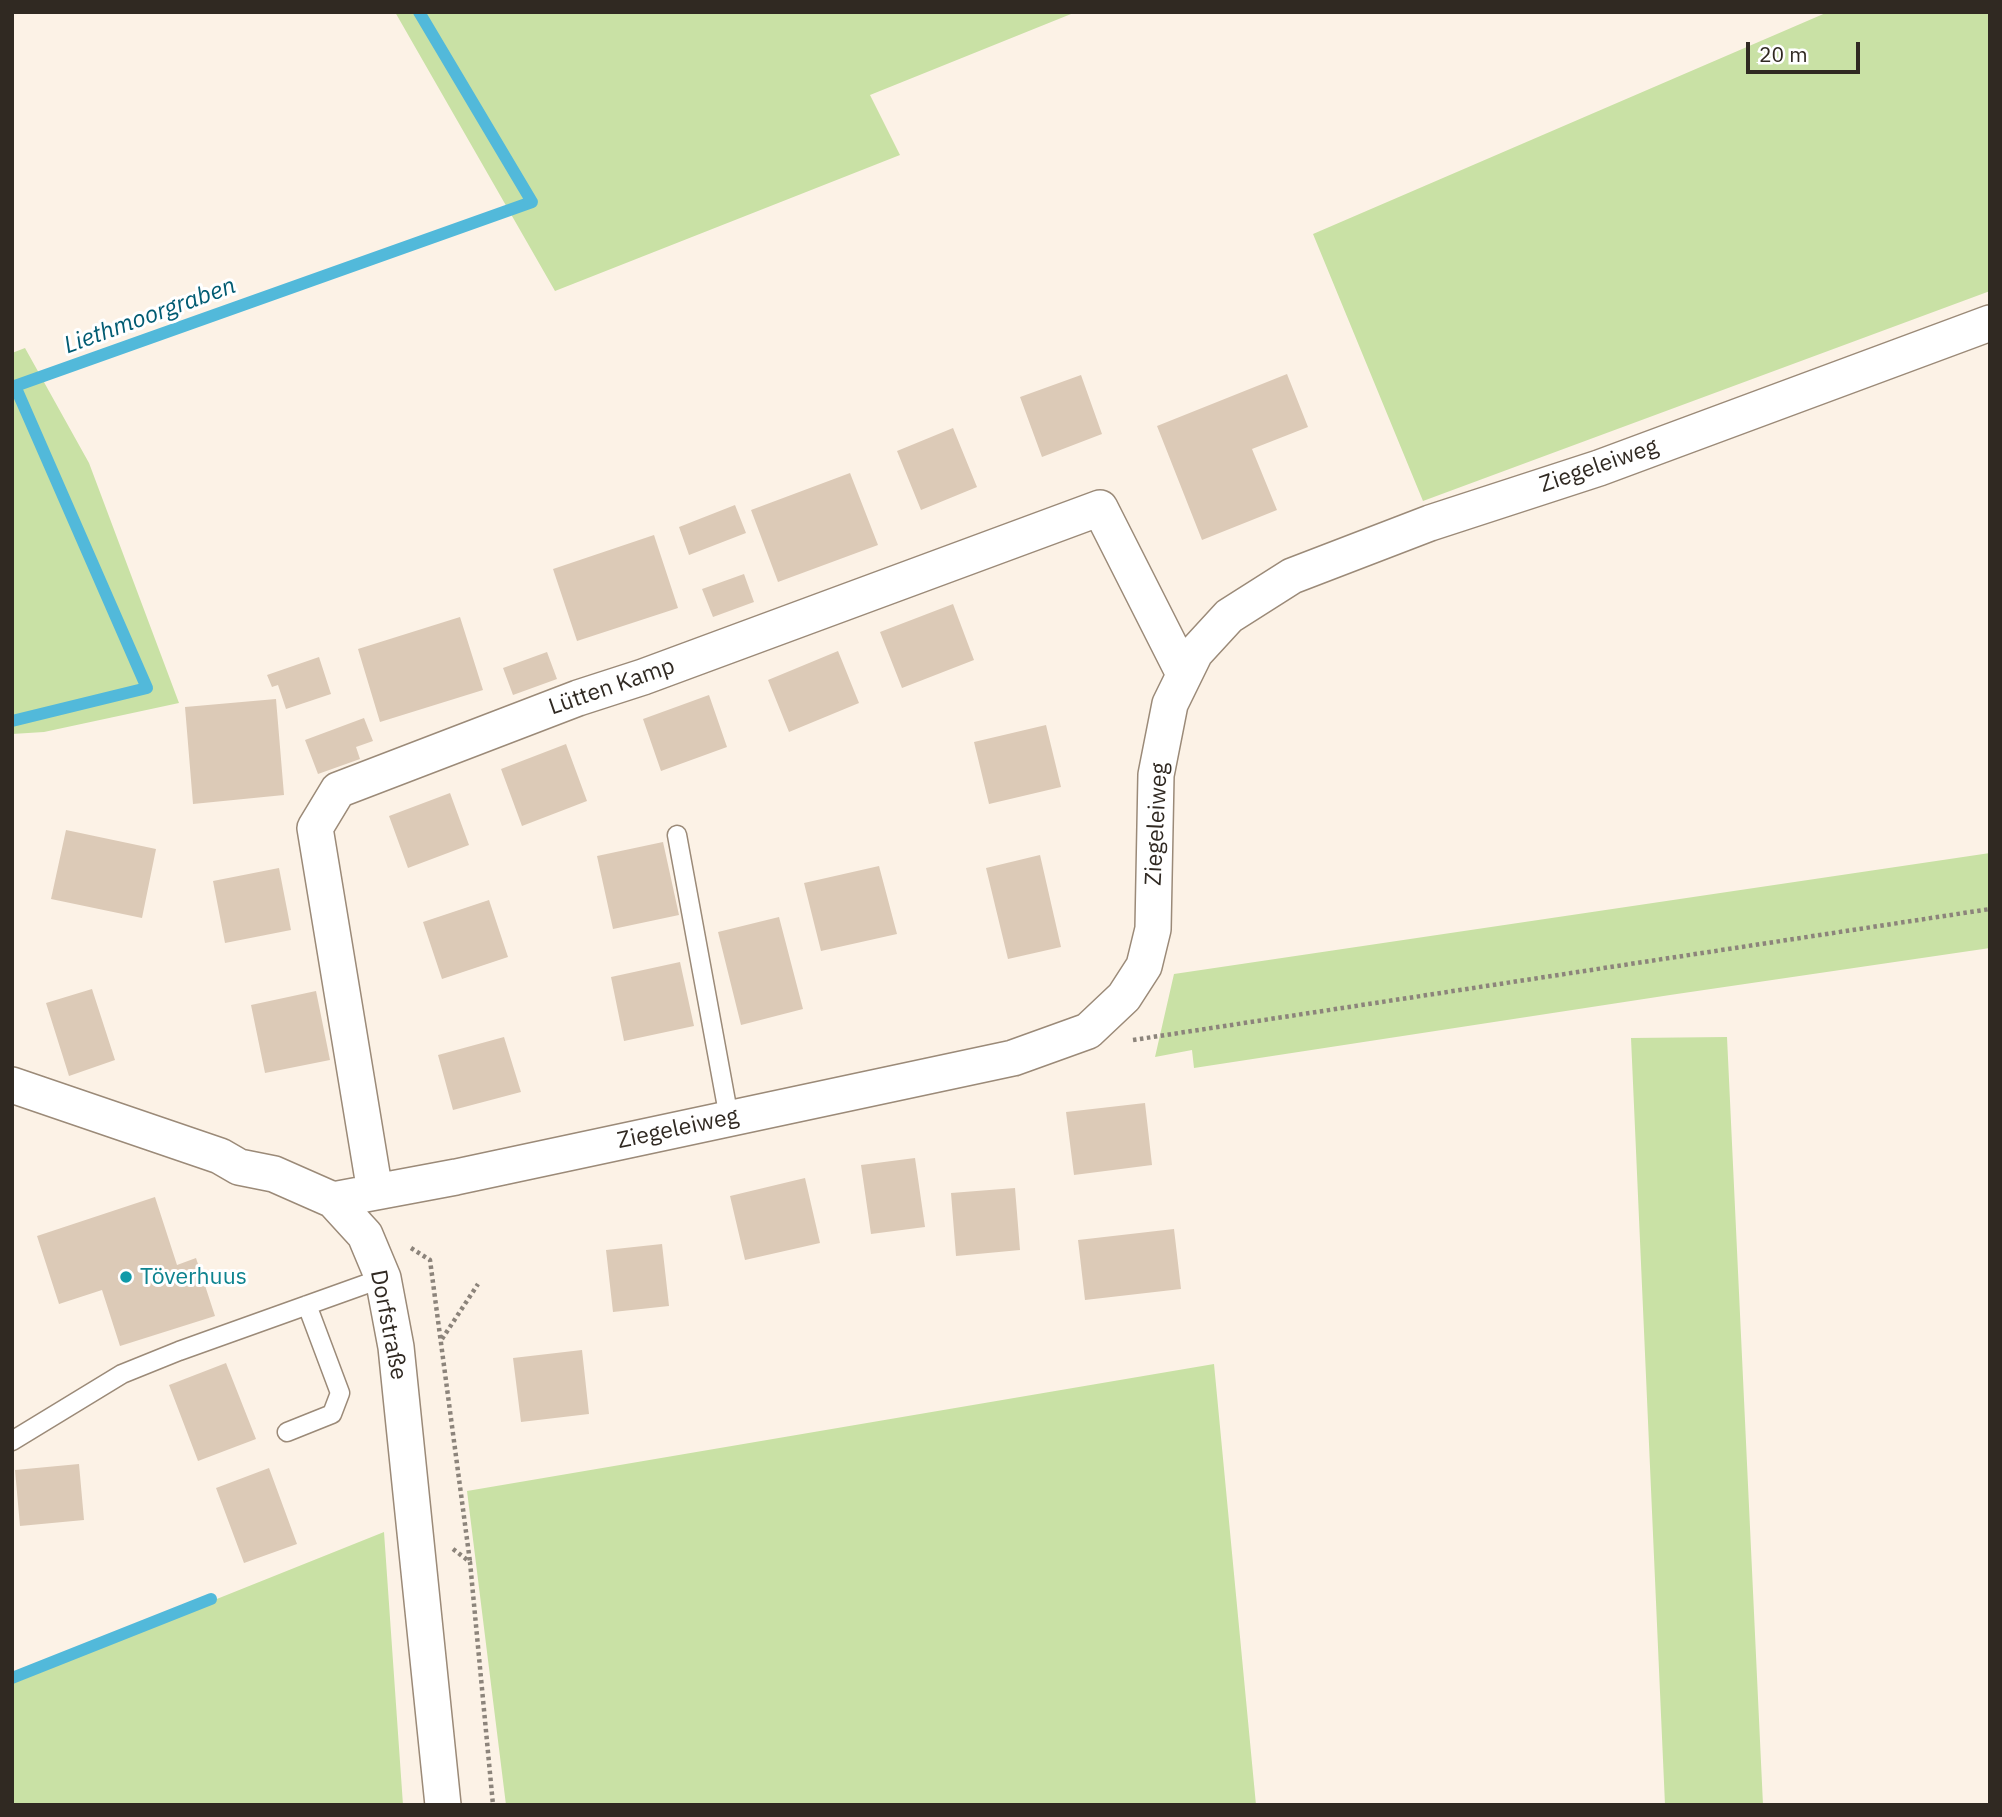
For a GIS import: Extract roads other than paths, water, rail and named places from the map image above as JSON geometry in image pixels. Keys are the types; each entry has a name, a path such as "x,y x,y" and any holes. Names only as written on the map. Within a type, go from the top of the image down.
{"street":[{"name":"Ziegeleiweg","path":"333,1200 1013,1058 1088,1031 1124,997 1144,966 1153,929 1156,775 1170,704 1195,653 1229,616 1292,576 1430,523 1599,468 1990,323"},
{"name":"Lütten Kamp","path":"375,1192 315,828 338,790 578,698 643,677 1100,508 1184,674"},
{"name":"Dorfstraße","path":"12,1085 220,1156 239,1167 274,1174 333,1200 365,1235 383,1278 396,1347 443,1805"}],"lane":[{"path":"677,835 729,1118"},
{"path":"12,1441 122,1374 383,1278"},
{"path":"287,1432 332,1414 341,1393 307,1305"}],"waterway":[{"name":"Liethmoorgraben","path":"12,721 147,688 15,386 532,202 419,12"},
{"name":"Liethmoorgraben","path":"12,1678 211,1599"}],"place":[{"name":"Töverhuus","path":"126,1277"}]}
